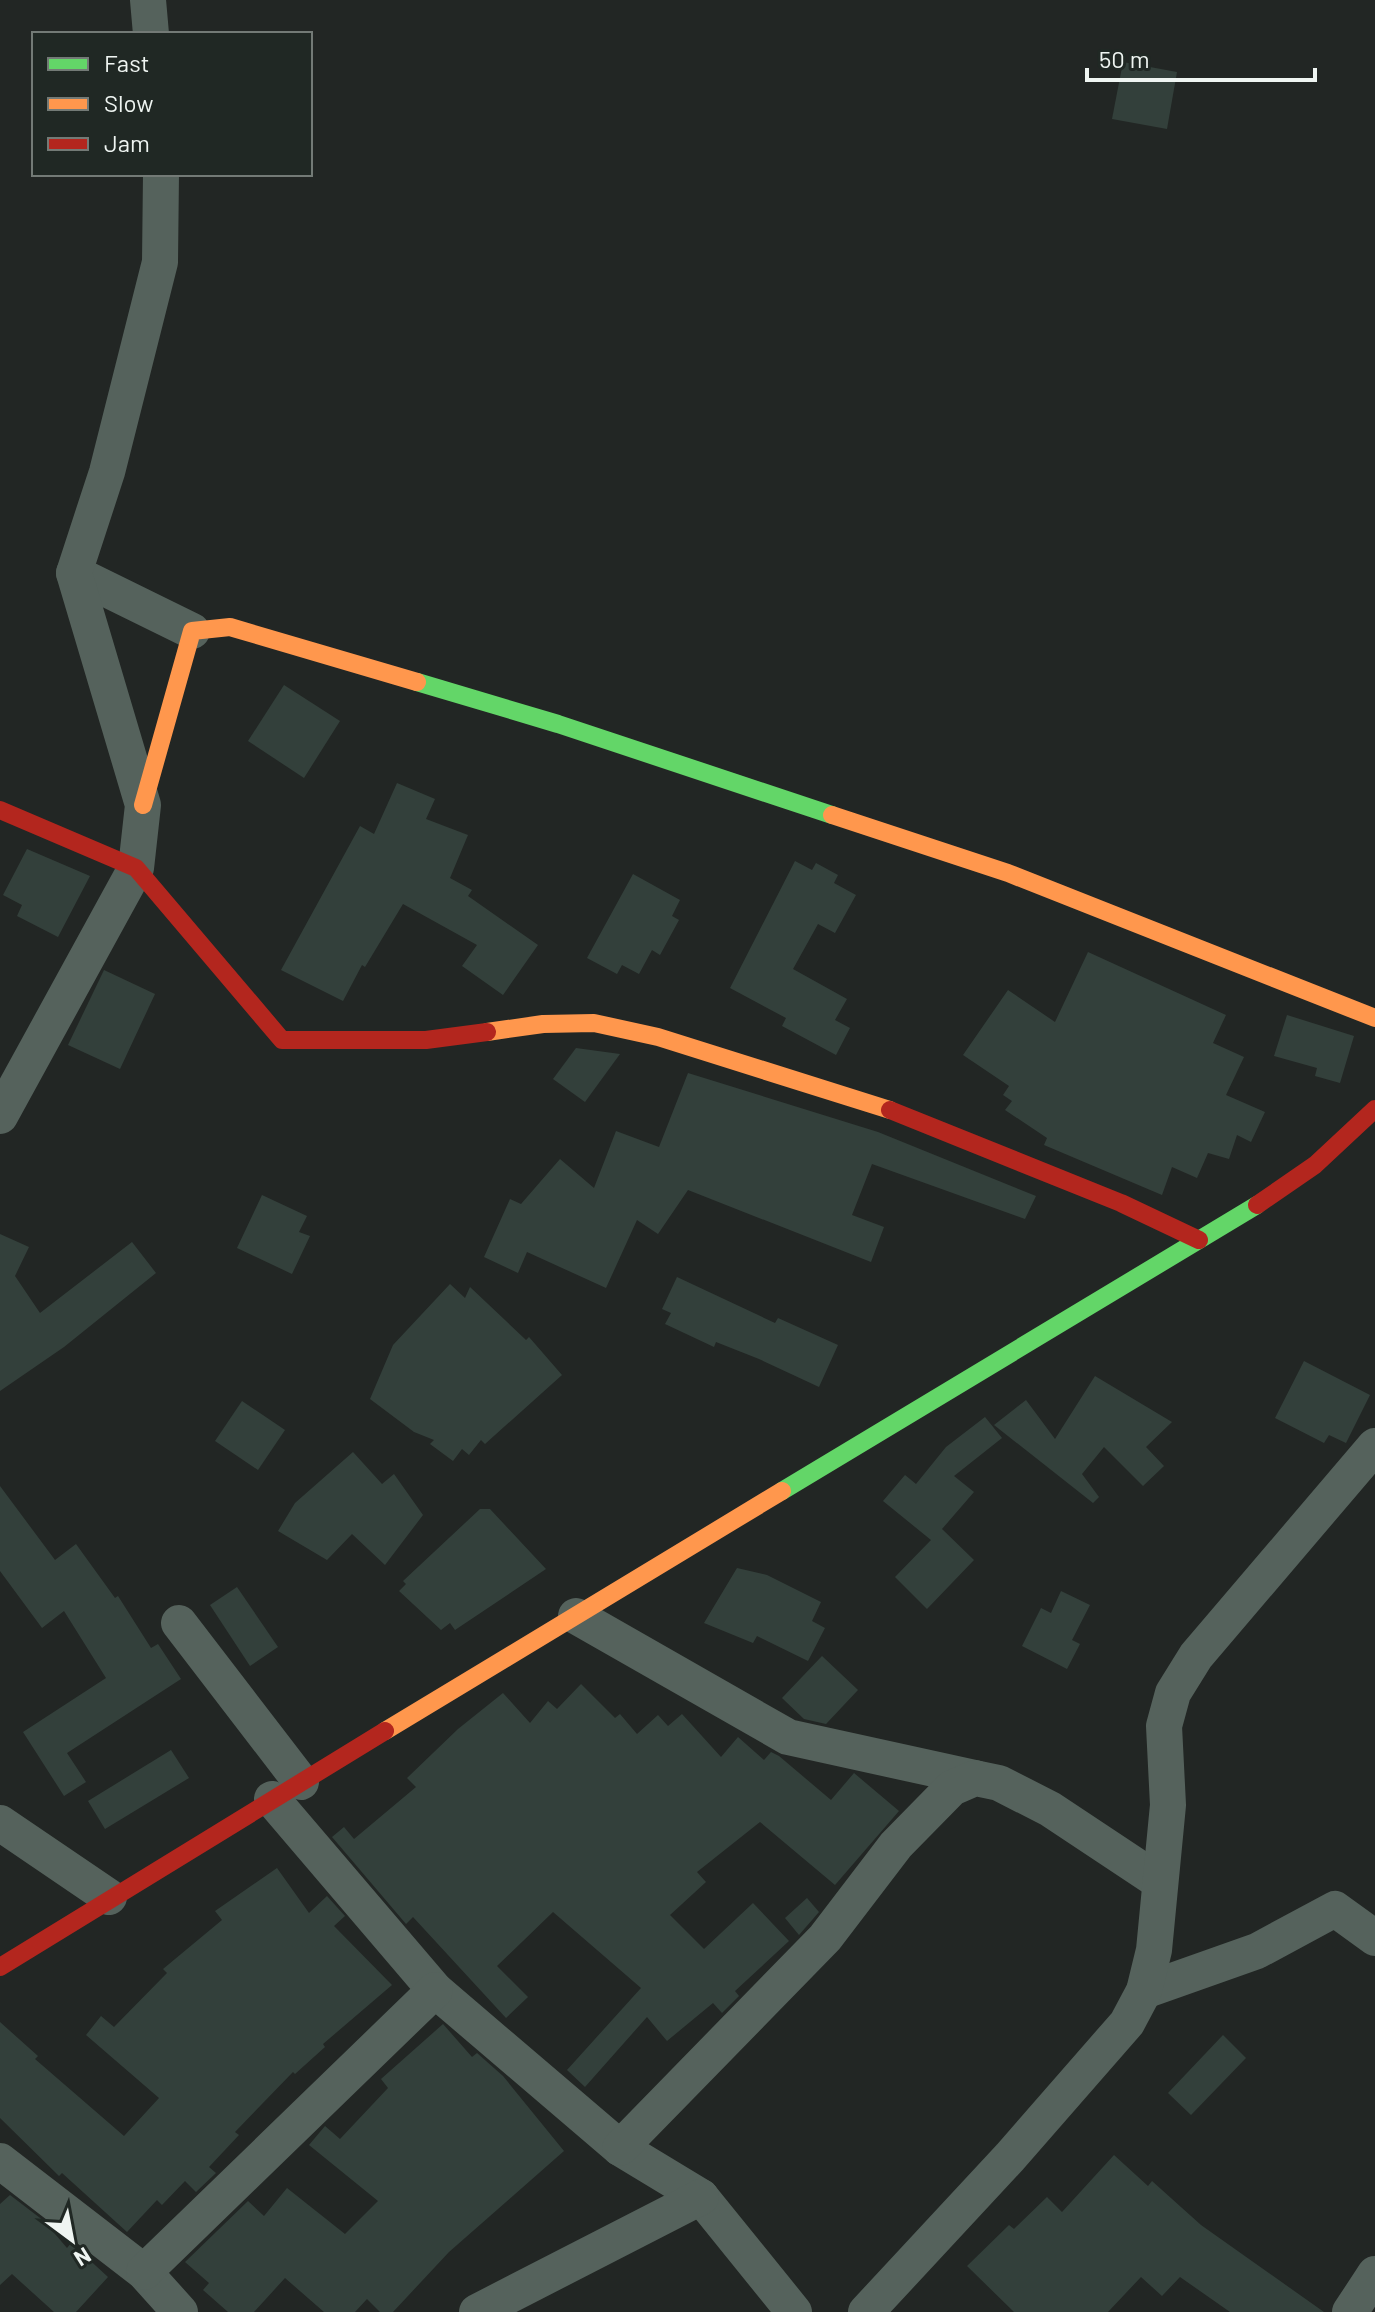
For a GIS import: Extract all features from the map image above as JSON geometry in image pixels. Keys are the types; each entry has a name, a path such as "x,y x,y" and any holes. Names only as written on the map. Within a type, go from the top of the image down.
{"street":[{"path":"148,0 151,32"},
{"path":"143,805 74,573 107,472 160,262 161,176"},
{"path":"74,573 192,631 230,627 558,724 1008,873 1375,1018"},
{"path":"0,1116 136,868 143,805 192,631"},
{"path":"0,810 136,868 282,1040 426,1040 543,1024 594,1023 658,1037 886,1108 1121,1203 1199,1240"},
{"path":"0,1967 109,1897 1199,1240 1315,1165 1375,1109"},
{"path":"866,2312 1010,2157 1127,2023 1144,1991 1154,1950 1168,1805 1164,1726 1173,1693 1196,1656 1375,1446"},
{"path":"576,1616 788,1737 999,1783 1050,1809 1160,1882"},
{"path":"179,1623 286,1790 435,1990 620,2148 701,2197 794,2312"},
{"path":"620,2148 825,1938 896,1845 952,1788 975,1778"},
{"path":"0,1823 109,1897"},
{"path":"1144,1991 1257,1951 1335,1909 1375,1938"},
{"path":"144,2272 435,1990"},
{"path":"0,2161 144,2272 180,2312"},
{"path":"477,2312 701,2197"},
{"path":"1350,2312 1375,2274"}],"building":[{"path":"1123,62 1177,72 1167,129 1112,119"},
{"path":"284,685 340,721 304,778 248,741"},
{"path":"397,783 435,799 426,819 468,835 450,878 472,890 468,896 538,945 503,995 462,966 477,945 403,904 365,967 362,965 343,1001 281,970 360,826 374,834"},
{"path":"27,849 90,876 58,937 17,916 22,905 3,895"},
{"path":"795,861 812,870 816,863 838,875 834,883 856,895 835,933 818,924 793,969 847,999 835,1020 850,1028 836,1055 782,1026 786,1018 730,988"},
{"path":"633,874 680,900 672,916 679,920 660,955 652,950 639,974 622,965 617,974 587,958"},
{"path":"1088,952 1226,1015 1213,1043 1244,1057 1226,1095 1265,1112 1251,1142 1237,1135 1229,1159 1208,1153 1197,1178 1172,1167 1162,1195 1044,1145 1047,1138 1005,1110 1012,1101 1003,1095 1009,1086 963,1055 1008,990 1055,1022"},
{"path":"104,970 155,994 120,1069 68,1045"},
{"path":"1287,1015 1354,1036 1340,1083 1315,1076 1317,1068 1274,1056"},
{"path":"576,1048 620,1054 585,1102 553,1079"},
{"path":"688,1073 878,1132 1036,1196 1025,1219 872,1164 852,1215 884,1227 871,1262 688,1190 658,1234 637,1220 606,1288 527,1252 518,1273 484,1257 510,1199 521,1204 560,1159 594,1188 616,1131 659,1147"},
{"path":"262,1195 307,1216 299,1232 310,1236 292,1274 237,1248"},
{"path":"0,1234 29,1247 15,1276 40,1313 132,1242 156,1273 64,1347 0,1391"},
{"path":"677,1277 775,1323 778,1318 838,1345 819,1387 759,1359 716,1342 714,1347 665,1324 671,1313 662,1309"},
{"path":"450,1284 465,1298 470,1287 526,1340 529,1337 562,1375 485,1444 481,1440 469,1455 462,1449 453,1461 430,1444 434,1440 414,1432 370,1399 393,1345"},
{"path":"1304,1361 1370,1395 1346,1443 1329,1435 1324,1443 1275,1418"},
{"path":"1095,1376 1172,1422 1146,1447 1164,1466 1143,1486 1104,1447 1082,1474 1099,1497 1093,1503 994,1425 1026,1400 1055,1439"},
{"path":"242,1401 285,1430 258,1470 215,1441"},
{"path":"985,1417 1002,1438 954,1476 974,1492 942,1529 974,1560 927,1609 895,1577 931,1540 883,1501 905,1475 916,1484 946,1447"},
{"path":"353,1452 382,1484 394,1474 423,1515 385,1565 352,1534 327,1560 278,1531 295,1503"},
{"path":"0,1486 55,1560 76,1544 115,1598 118,1596 151,1648 158,1644 181,1679 67,1753 86,1782 64,1796 23,1732 106,1678 64,1611 42,1628 0,1571"},
{"path":"480,1509 490,1509 546,1569 455,1630 450,1623 441,1630 399,1591 406,1584 403,1581"},
{"path":"737,1568 767,1575 821,1602 812,1621 825,1628 808,1661 757,1636 753,1643 704,1623"},
{"path":"237,1587 278,1647 250,1666 210,1605"},
{"path":"1061,1591 1090,1605 1072,1640 1080,1644 1067,1669 1022,1646 1041,1608 1051,1613"},
{"path":"822,1656 858,1690 826,1724 804,1719 782,1698"},
{"path":"581,1684 615,1718 620,1714 637,1734 658,1715 668,1726 682,1714 721,1757 738,1737 764,1760 771,1752 779,1756 831,1800 854,1773 899,1811 835,1885 760,1822 697,1872 706,1882 670,1915 704,1949 753,1903 789,1941 735,1991 739,1996 722,2013 713,2003 667,2041 647,2017 585,2087 567,2070 641,1988 553,1912 497,1966 528,1997 506,2018 413,1917 406,1924 332,1837 344,1827 354,1839 416,1787 407,1778 458,1729 503,1693 530,1723 548,1701 557,1709"},
{"path":"171,1750 189,1778 105,1829 88,1801"},
{"path":"277,1868 309,1913 327,1896 345,1916 334,1926 392,1985 323,2044 325,2047 295,2074 293,2072 235,2132 239,2135 209,2167 216,2173 196,2192 185,2181 162,2205 157,2200 127,2232 62,2173 59,2176 0,2118 0,2022 38,2056 35,2059 124,2136 159,2098 86,2035 101,2016 114,2027 167,1973 163,1969 222,1920 215,1911"},
{"path":"807,1898 819,1912 799,1935 785,1918"},
{"path":"443,2024 472,2057 477,2053 503,2076 564,2151 449,2252 393,2312 380,2312 367,2299 355,2312 324,2312 285,2278 254,2312 228,2312 203,2290 209,2283 185,2262 248,2201 264,2216 287,2188 345,2234 378,2201 309,2145 325,2126 340,2139 388,2088 381,2079"},
{"path":"1223,2035 1246,2058 1191,2115 1168,2093"},
{"path":"1114,2155 1148,2186 1152,2181 1201,2225 1324,2312 1230,2312 1180,2277 1162,2296 1141,2277 1108,2312 1014,2312 967,2266 1009,2225 1014,2229 1047,2197 1062,2212"},
{"path":"10,2195 44,2221 67,2248 71,2243 108,2277 76,2312 54,2312 12,2274 0,2285 0,2204"}],"traffic: fast":[{"path":"417,682 558,724 832,815"},
{"path":"782,1491 1257,1205"}],"traffic: slow":[{"path":"143,805 192,631 230,627 417,682"},
{"path":"832,815 1008,873 1375,1018"},
{"path":"487,1032 543,1024 594,1023 658,1037 890,1110"},
{"path":"385,1731 782,1491"}],"traffic: jam":[{"path":"0,810 136,868 282,1040 426,1040 487,1032"},
{"path":"1257,1205 1315,1165 1375,1109"},
{"path":"890,1110 1121,1203 1199,1240"},
{"path":"0,1967 385,1731"}]}
